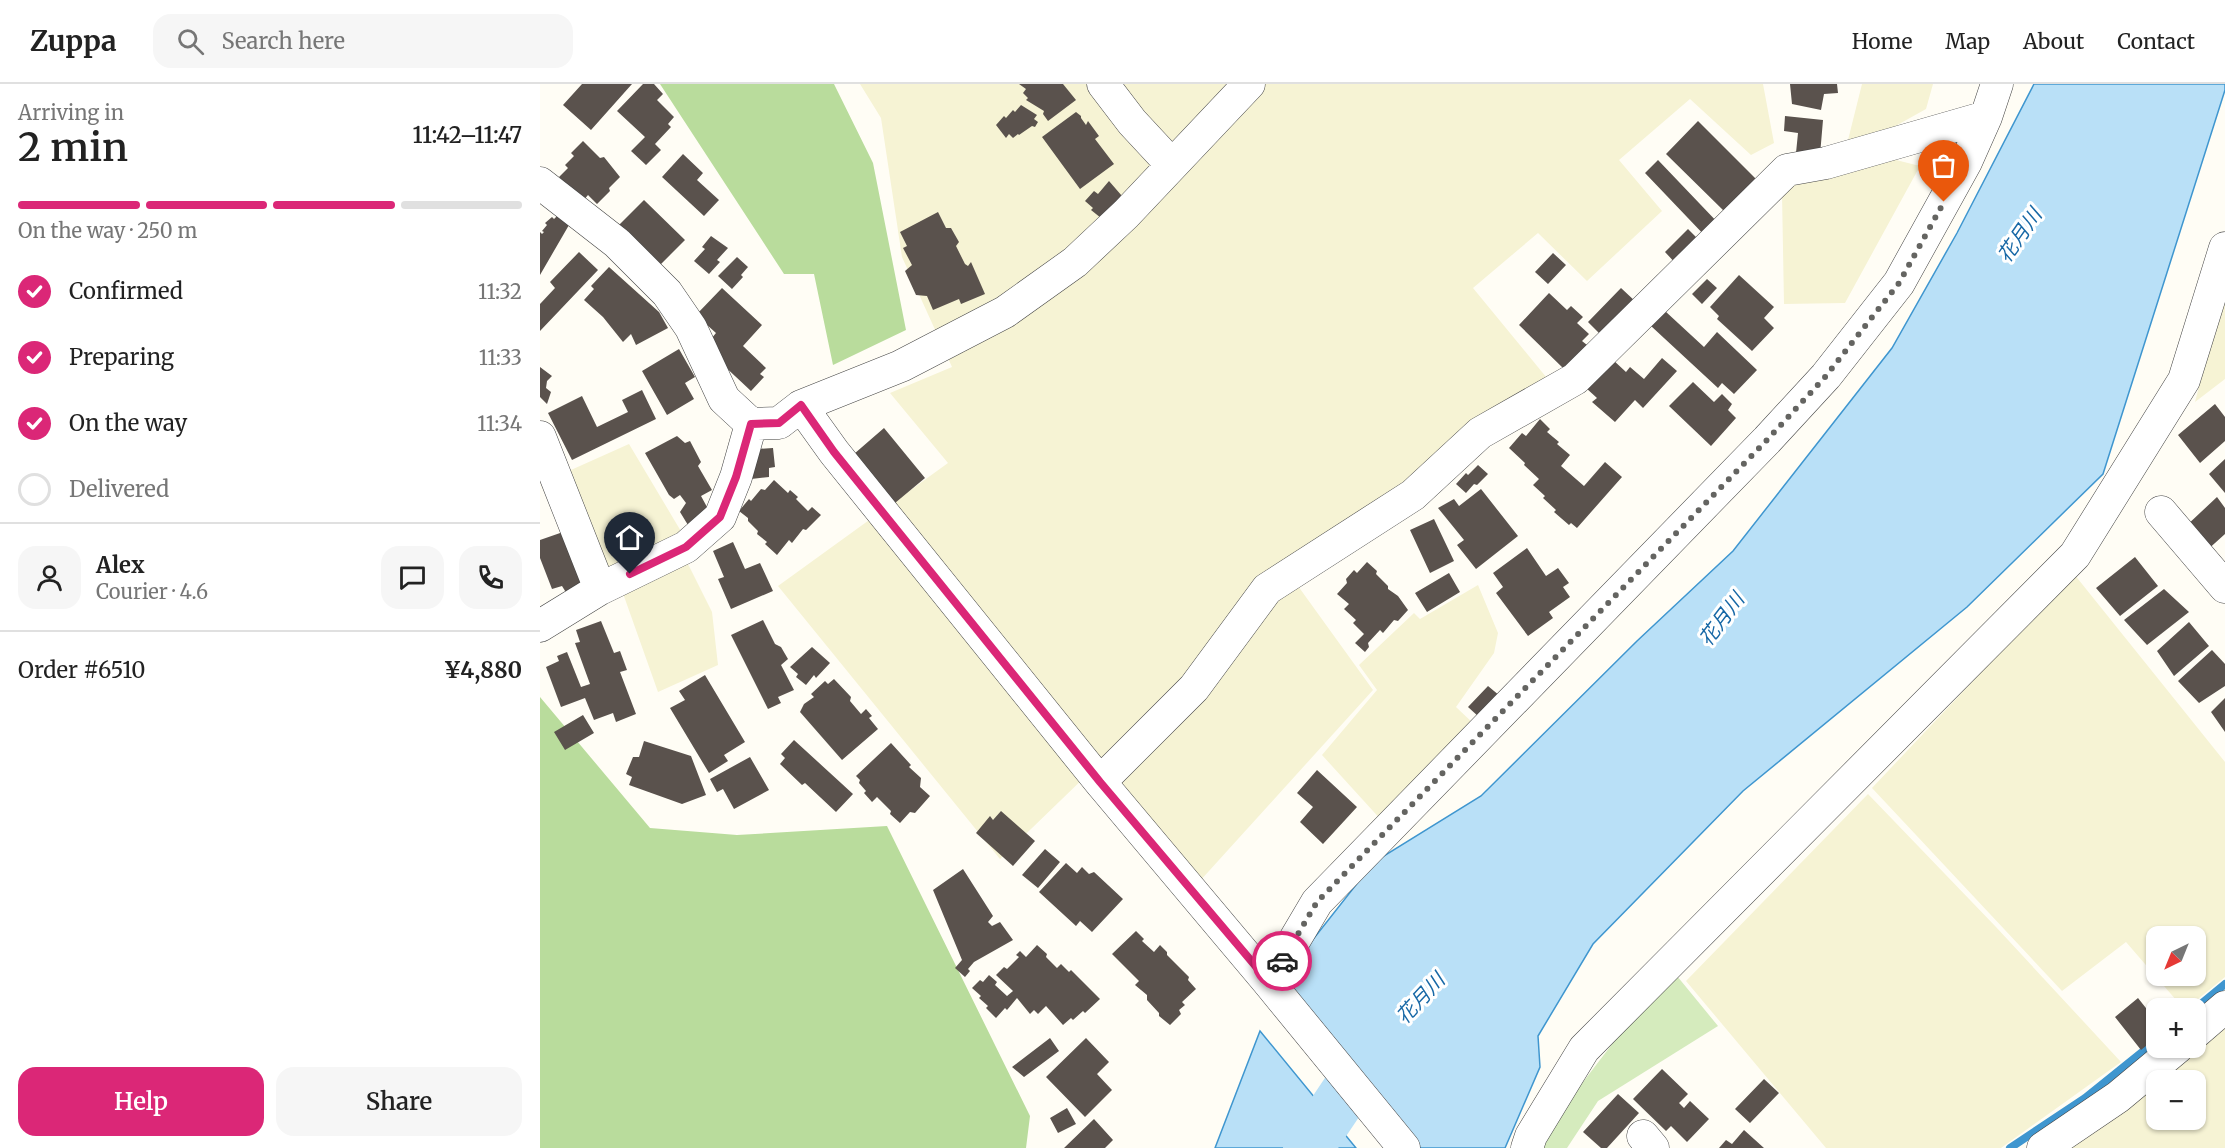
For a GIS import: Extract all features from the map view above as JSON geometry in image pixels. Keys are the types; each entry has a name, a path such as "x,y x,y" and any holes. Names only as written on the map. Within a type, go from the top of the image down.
{"street":[{"path":"1102,84 1132,122 1171,164"},
{"path":"540,183 616,243 667,293 692,328 724,399 751,424 779,423 801,405 901,366 1005,312 1074,262 1126,214 1248,84"},
{"path":"1269,982 1317,902 1759,449 1826,376 1899,283 1966,162 1986,117 1997,84"},
{"path":"1100,782 1194,688 1267,588 1413,495 1480,434 1575,379 1787,170 1826,163 1986,117"},
{"path":"1527,1148 1531,1136 1584,1049 2075,555 2184,380 2225,248"},
{"path":"801,405 834,452 1100,782 1269,982 1404,1148"},
{"path":"540,626 600,589 686,547 720,517 736,477 751,424"},
{"path":"540,437 600,589"},
{"path":"2161,512 2225,588"},
{"path":"2206,1023 2225,1007"},
{"path":"2043,1148 2118,1097 2165,1058"}],"shaded area":[{"path":"860,84 1763,84 1774,143 1751,155 1690,99 1619,160 1662,211 1587,281 1538,233 1473,288 1551,383 1410,492 1263,583 1181,684 1000,859 778,586 948,463 890,393 952,367 902,257 881,118"},
{"path":"1862,84 1933,84 1926,109 1883,133 1847,144"},
{"path":"1888,158 1920,166 1845,303 1784,304 1782,194 1799,175"},
{"path":"2225,287 2225,379 2195,402"},
{"path":"629,444 685,538 603,578 562,474"},
{"path":"684,556 712,612 718,665 658,692 620,585"},
{"path":"2074,574 2225,762 2225,977 2199,998 2174,998 2164,986 2206,986 2206,926 2146,926 2146,965 2126,942 2062,991 1872,788"},
{"path":"1478,585 1498,633 1494,653 1456,707 1475,725 1383,822 1322,755 1377,690 1359,665 1414,613 1420,619"},
{"path":"1298,586 1373,690 1199,882 1117,783 1270,602"},
{"path":"1868,794 2121,1062 2001,1148 1826,1148 1686,981"},
{"path":"2225,1018 2225,1148 2057,1148 2146,1079 2146,1130 2206,1130 2206,1070 2158,1070 2173,1058 2206,1058 2206,1033"}],"green space":[{"path":"660,84 834,84 873,163 906,330 833,365 814,274 784,274"},
{"path":"540,697 650,828 737,835 887,826 1030,1116 1026,1148 540,1148"},
{"path":"1677,976 1718,1026 1598,1101 1567,1148 1537,1148 1544,1133 1616,1039"}],"water":[{"path":"2034,84 2225,84 2103,474 1967,607 1743,791 1593,944 1538,1036 1540,1067 1505,1148 1417,1148 1281,980 1374,862 1481,796 1637,641 1733,551 1892,348 1957,233"},
{"path":"1260,1031 1356,1148 1215,1148"}],"building":[{"path":"582,84 632,84 591,130 563,105"},
{"path":"643,84 654,84 663,94 657,100 674,117 668,124 671,127 655,144 661,150 646,165 631,151 645,137 617,111"},
{"path":"1019,84 1063,84 1076,100 1048,121 1043,114 1044,111 1026,100 1028,98 1023,93 1026,89"},
{"path":"1790,84 1837,84 1838,93 1824,94 1821,110 1792,104"},
{"path":"1021,105 1037,115 1034,119 1038,122 1035,127 1032,126 1013,138 1009,134 1006,138 996,125 1004,116 1006,118"},
{"path":"1076,112 1086,125 1088,121 1099,136 1095,139 1114,164 1080,189 1042,137"},
{"path":"1785,116 1823,120 1820,155 1796,153 1798,133 1784,131"},
{"path":"1698,121 1757,180 1725,212 1666,154"},
{"path":"583,141 600,158 604,157 620,177 597,204 588,195 583,201 559,177 568,168 565,165 574,156 571,153"},
{"path":"683,154 703,173 697,180 719,200 704,216 662,177"},
{"path":"1658,160 1721,226 1708,239 1645,173"},
{"path":"1109,181 1122,196 1101,218 1085,201 1094,191 1098,194"},
{"path":"644,200 685,240 660,265 619,225"},
{"path":"938,212 946,228 951,228 959,242 956,246 965,264 968,266 971,262 985,294 961,304 959,299 933,310 927,296 916,295 905,271 912,265 903,248 907,246 900,232"},
{"path":"557,216 569,225 540,275 540,232 542,234 544,232 542,231 547,225 545,223"},
{"path":"1688,229 1703,244 1679,267 1665,252"},
{"path":"711,236 728,248 717,260 720,262 709,274 694,261 705,249 702,247"},
{"path":"579,252 598,270 540,331 540,304 555,288 550,282"},
{"path":"1553,253 1566,265 1548,284 1535,272"},
{"path":"737,257 748,267 741,275 743,277 732,289 718,276"},
{"path":"609,267 659,312 668,328 636,345 631,334 623,342 603,317 584,300 594,289 591,286"},
{"path":"1739,275 1774,307 1764,318 1774,328 1752,351 1717,319 1719,316 1710,307"},
{"path":"1707,279 1717,288 1702,304 1692,294"},
{"path":"722,288 762,325 743,346 766,368 760,374 764,377 751,391 720,362 723,358 711,348 716,343 711,339 716,333 696,315"},
{"path":"1621,288 1636,302 1603,337 1588,322"},
{"path":"1549,293 1567,310 1571,306 1583,317 1577,323 1589,334 1582,341 1587,345 1564,369 1519,325"},
{"path":"1665,311 1704,347 1717,332 1757,370 1734,394 1722,383 1718,388 1651,326"},
{"path":"679,349 695,377 685,383 694,399 667,415 642,371"},
{"path":"1662,358 1677,371 1643,408 1635,400 1615,422 1592,402 1597,398 1586,388 1612,359 1626,372 1630,367 1644,379"},
{"path":"540,367 552,376 547,381 546,388 551,392 547,404 540,397"},
{"path":"1693,382 1714,402 1722,394 1732,404 1728,410 1736,418 1711,446 1669,406"},
{"path":"642,390 656,419 572,460 548,413 582,396 597,427 628,412 622,400"},
{"path":"2215,404 2225,417 2225,441 2200,463 2178,435"},
{"path":"1540,419 1550,429 1547,432 1559,442 1557,444 1570,455 1561,466 1584,486 1605,462 1622,477 1577,528 1571,523 1569,525 1554,512 1556,510 1533,485 1539,479 1509,448 1522,433 1526,436"},
{"path":"884,428 925,478 895,503 854,454"},
{"path":"677,436 685,443 690,441 701,462 698,466 712,490 701,496 713,518 691,530 680,512 686,503 680,495 674,499 669,495 645,453"},
{"path":"773,448 775,467 769,468 769,477 751,479 756,449"},
{"path":"2225,459 2225,493 2209,474"},
{"path":"1478,465 1488,474 1466,493 1456,484"},
{"path":"774,480 788,493 790,490 798,497 796,499 808,511 812,507 821,515 806,530 803,529 792,543 789,540 777,555 757,534 758,531 748,521 748,518 739,511 749,499 751,501 761,489 765,490"},
{"path":"1481,489 1518,536 1476,569 1457,545 1464,540 1438,508 1454,499 1459,506"},
{"path":"2217,497 2225,508 2225,534 2205,552 2185,527"},
{"path":"1434,519 1454,561 1430,573 1410,530"},
{"path":"563,532 591,585 567,594 562,586 552,589 540,558 540,540"},
{"path":"733,542 745,569 760,563 773,591 731,609 718,579 724,577 713,551"},
{"path":"1527,548 1546,576 1558,568 1569,583 1563,587 1570,597 1549,612 1553,618 1528,636 1496,593 1503,587 1493,573"},
{"path":"2135,557 2158,586 2120,616 2096,588"},
{"path":"1367,562 1408,610 1398,621 1394,620 1383,633 1380,630 1368,643 1369,647 1365,652 1355,643 1364,634 1353,623 1356,620 1344,609 1349,604 1337,594 1347,583 1346,579 1354,570 1357,573"},
{"path":"1449,573 1460,592 1427,612 1415,593"},
{"path":"2164,589 2189,612 2147,645 2124,620"},
{"path":"763,620 775,644 781,647 788,659 781,665 794,690 778,697 781,703 768,709 731,635"},
{"path":"601,621 614,653 620,651 627,670 620,672 636,714 616,722 613,713 594,720 585,698 561,707 546,667 559,661 557,656 567,652 581,687 590,684 575,643 580,642 576,630"},
{"path":"2189,622 2209,646 2174,676 2157,651"},
{"path":"812,647 830,663 816,678 814,675 806,685 796,677 798,674 790,667"},
{"path":"2212,650 2225,664 2225,686 2199,703 2178,681"},
{"path":"705,675 745,742 724,755 728,761 709,773 670,708 685,700 679,691"},
{"path":"834,679 851,697 850,701 861,714 866,709 872,716 869,718 878,729 842,760 800,712 804,704 814,697 811,694 825,681 828,684"},
{"path":"1488,686 1500,696 1479,717 1468,707"},
{"path":"2225,698 2225,732 2211,712"},
{"path":"583,715 594,733 565,750 554,732"},
{"path":"794,740 853,794 836,812 805,783 802,785 780,764 785,758 781,754"},
{"path":"644,741 691,756 706,795 682,804 629,785 632,777 626,774 633,757 639,757"},
{"path":"891,743 911,765 909,767 921,778 920,787 930,796 915,813 910,812 900,823 877,797 872,802 864,793 866,791 856,776"},
{"path":"750,757 769,790 734,809 723,789 717,792 710,779"},
{"path":"1317,770 1357,807 1323,844 1300,822 1313,807 1297,793"},
{"path":"1001,811 1035,841 1013,866 976,833 990,816 993,820"},
{"path":"1045,849 1060,862 1038,888 1022,875"},
{"path":"1066,863 1077,873 1082,867 1089,874 1094,872 1123,899 1092,932 1080,921 1076,926 1039,892"},
{"path":"963,869 993,916 988,922 992,926 1000,922 1013,940 974,962 965,977 955,968 962,960 933,890"},
{"path":"1136,931 1144,939 1142,941 1154,952 1160,945 1189,977 1188,980 1196,989 1182,1002 1185,1005 1179,1010 1181,1014 1170,1025 1159,1016 1147,1000 1147,995 1135,985 1139,981 1112,954"},
{"path":"1037,945 1057,968 1061,964 1069,972 1071,970 1100,999 1085,1013 1083,1011 1063,1025 1046,1006 1038,1014 1034,1010 1030,1014 1017,998 996,1018 979,998 981,996 972,988 980,980 983,982 989,975 997,982 995,985 1007,996 1013,991 996,975 1004,967 1007,969 1019,957 1016,955 1020,951 1026,957"},
{"path":"2138,998 2146,1008 2146,1046 2141,1050 2115,1017"},
{"path":"1050,1038 1059,1051 1024,1077 1012,1067"},
{"path":"1086,1038 1109,1062 1097,1074 1112,1090 1085,1117 1046,1077"},
{"path":"1662,1069 1688,1094 1679,1103 1684,1108 1690,1101 1709,1119 1687,1142 1671,1126 1666,1131 1633,1099"},
{"path":"1764,1079 1779,1093 1750,1123 1735,1109"},
{"path":"1618,1094 1639,1113 1607,1148 1601,1148 1583,1132"},
{"path":"1067,1108 1076,1124 1058,1133 1050,1118"},
{"path":"1094,1119 1113,1140 1105,1148 1064,1148"},
{"path":"1744,1130 1764,1148 1719,1148 1726,1140 1732,1144"}],"waterway":[{"path":"2206,1000 2225,984"},
{"name":"花月川","path":"1308,1148 1380,1041"},
{"path":"2010,1148 2085,1098 2146,1049"}],"way so far":[{"path":"1282,961 1317,902 1767,440 1826,376 1899,283 1944,202"}],"route":[{"path":"630,574 686,547 720,517 736,477 751,424 779,423 801,405 834,452 1100,782 1269,982 1282,961"}]}
